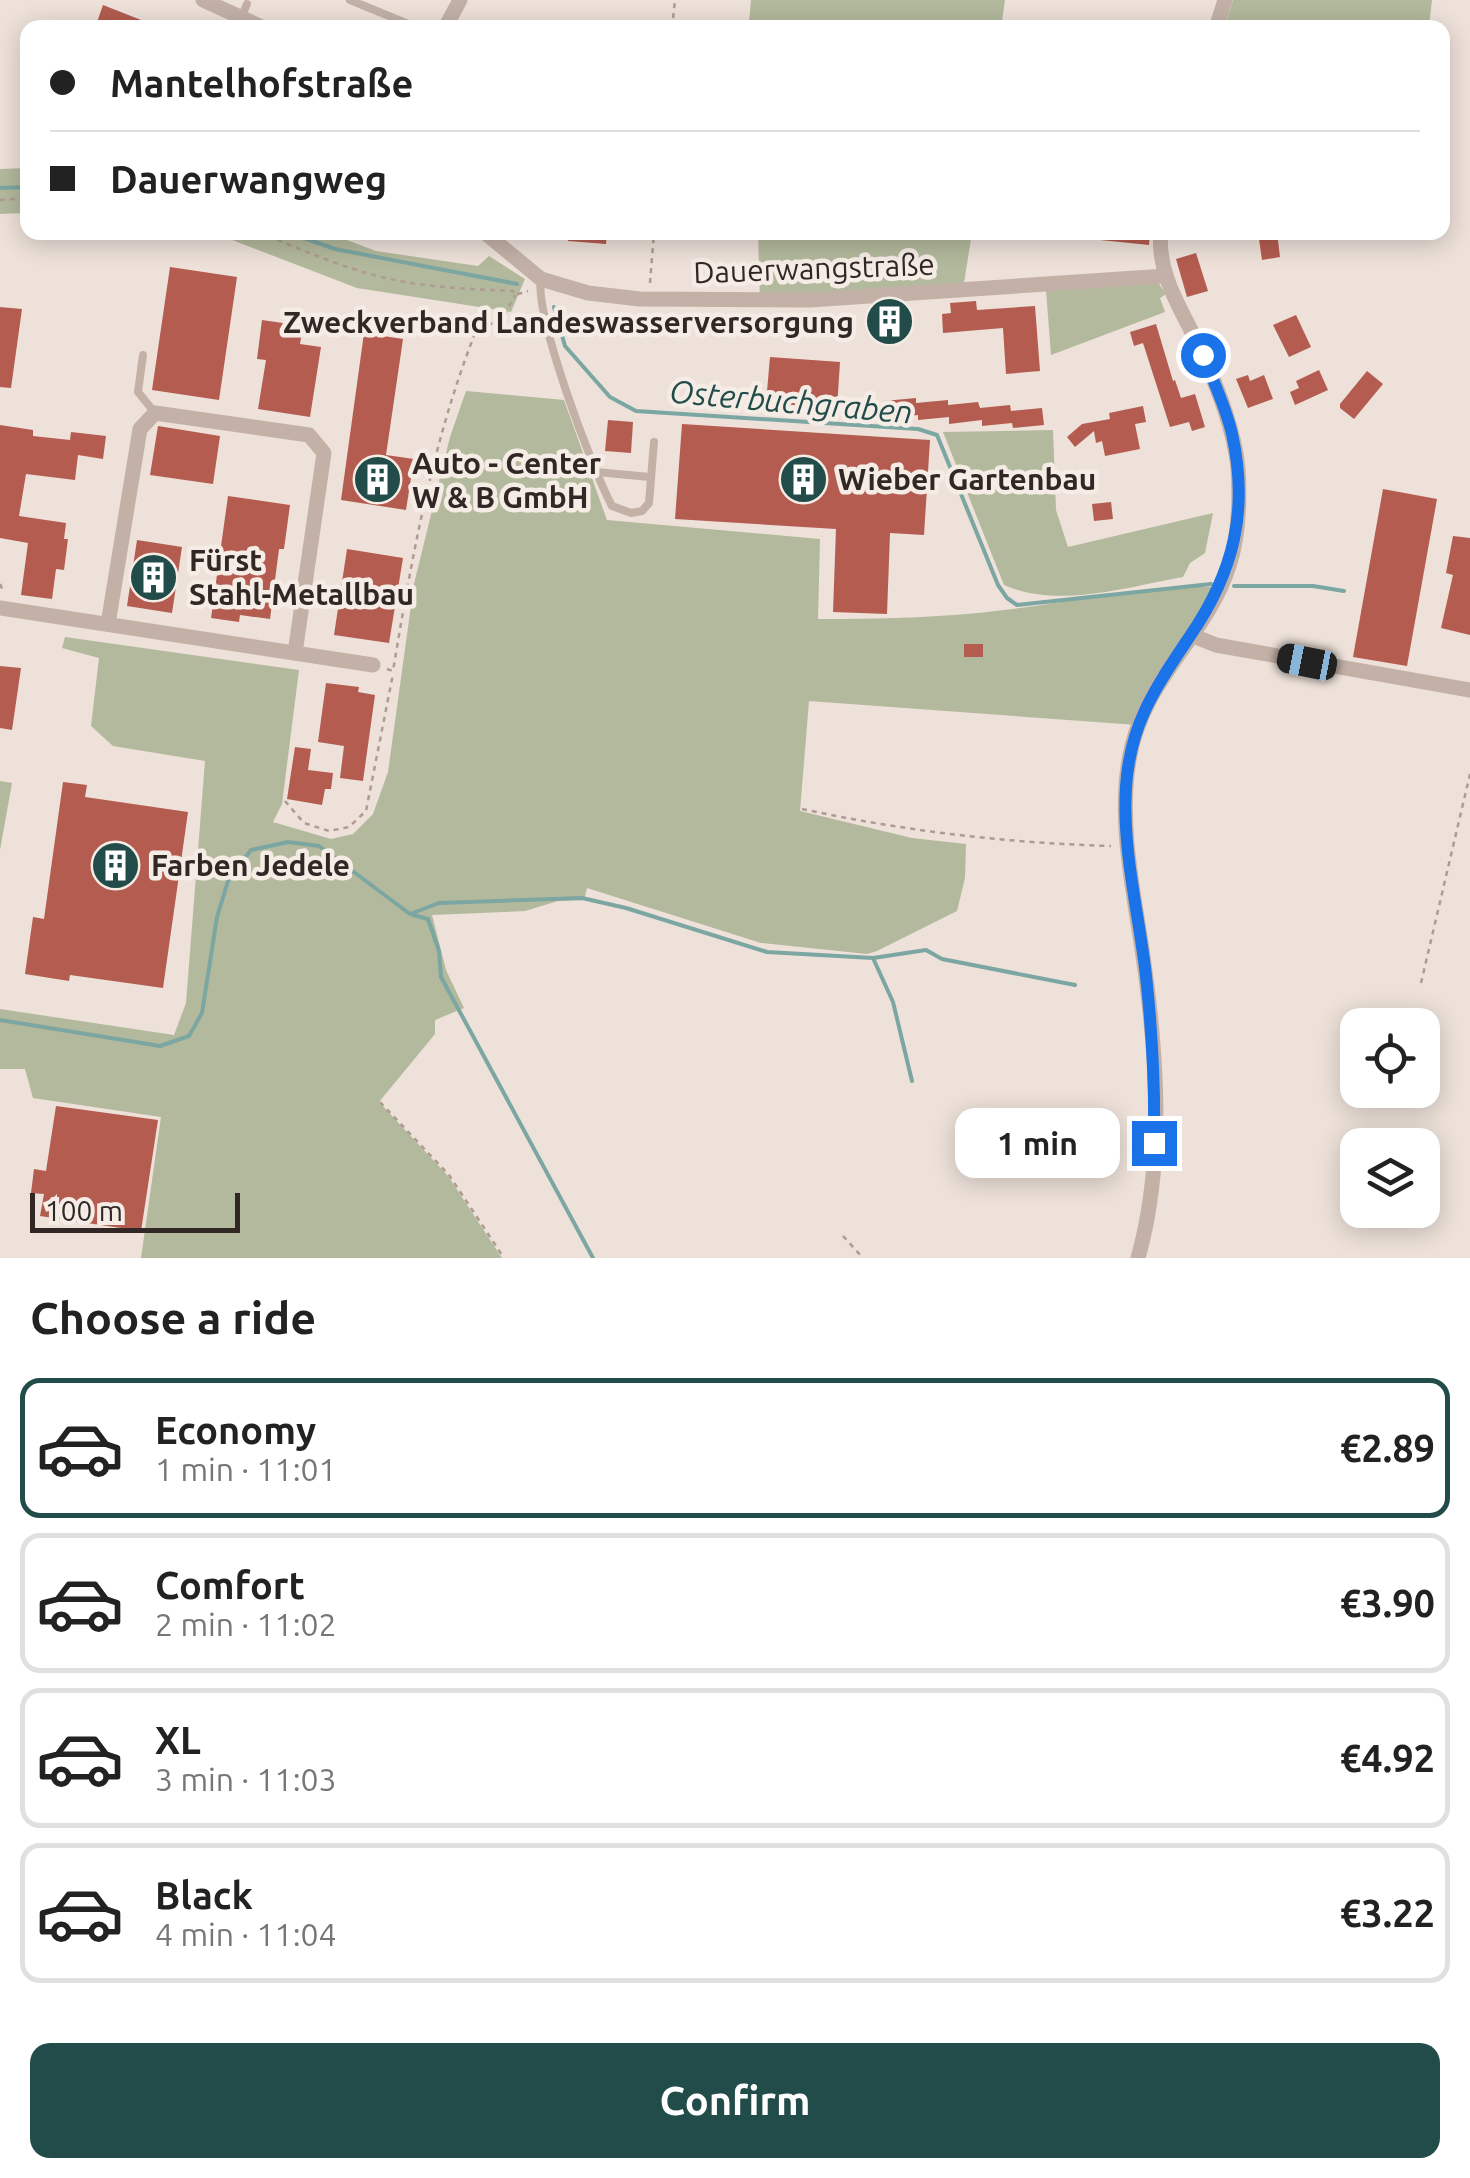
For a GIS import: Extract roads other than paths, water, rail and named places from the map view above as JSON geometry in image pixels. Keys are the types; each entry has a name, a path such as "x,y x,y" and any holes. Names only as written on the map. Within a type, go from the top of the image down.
{"street":[{"path":"203,0 244,11 255,20"},
{"name":"Dauerwangstraße","path":"493,240 540,284 649,299 796,300 1165,276"},
{"path":"1138,1258 1146,1231 1155,1086 1146,977 1127,841 1126,790 1137,725 1162,674 1191,635 1229,568 1237,520 1238,467 1232,431 1165,276 1160,240"},
{"path":"108,624 140,429 155,413 309,434 324,453 295,653"},
{"path":"0,608 373,665"},
{"path":"1191,635 1216,645 1470,690"}],"lane":[{"path":"350,0 399,20"},
{"path":"540,284 541,310 596,472 612,506 631,512 642,511 648,504 654,442"},
{"path":"143,355 138,392 155,413"},
{"path":"596,472 650,478"}],"waterway":[{"name":"Osterbuchgraben","path":"0,188 20,187"},
{"name":"Osterbuchgraben","path":"310,240 335,249 517,284"},
{"name":"Osterbuchgraben","path":"554,307 565,346 610,397 636,411 918,429 937,435 998,585 1017,605 1211,584"},
{"name":"Osterbuchgraben","path":"1234,586 1313,586 1344,591"},
{"path":"0,1020 160,1046 189,1036 202,1013 217,917 229,878 251,850 288,842 319,846 410,914 439,903 582,898 767,952 873,958 926,950 942,959 1075,985"},
{"path":"413,915 428,919 439,951 441,977 593,1258"},
{"path":"873,958 893,1002 912,1081"}],"place":[{"name":"Zweckverband Landeswasserversorgung","path":"889,322"},
{"name":"Wieber Gartenbau","path":"803,479"},
{"name":"Auto - Center W & B GmbH","path":"377,480"},
{"name":"Fürst Stahl-Metallbau","path":"154,577"},
{"name":"Farben Jedele","path":"116,865"}]}
